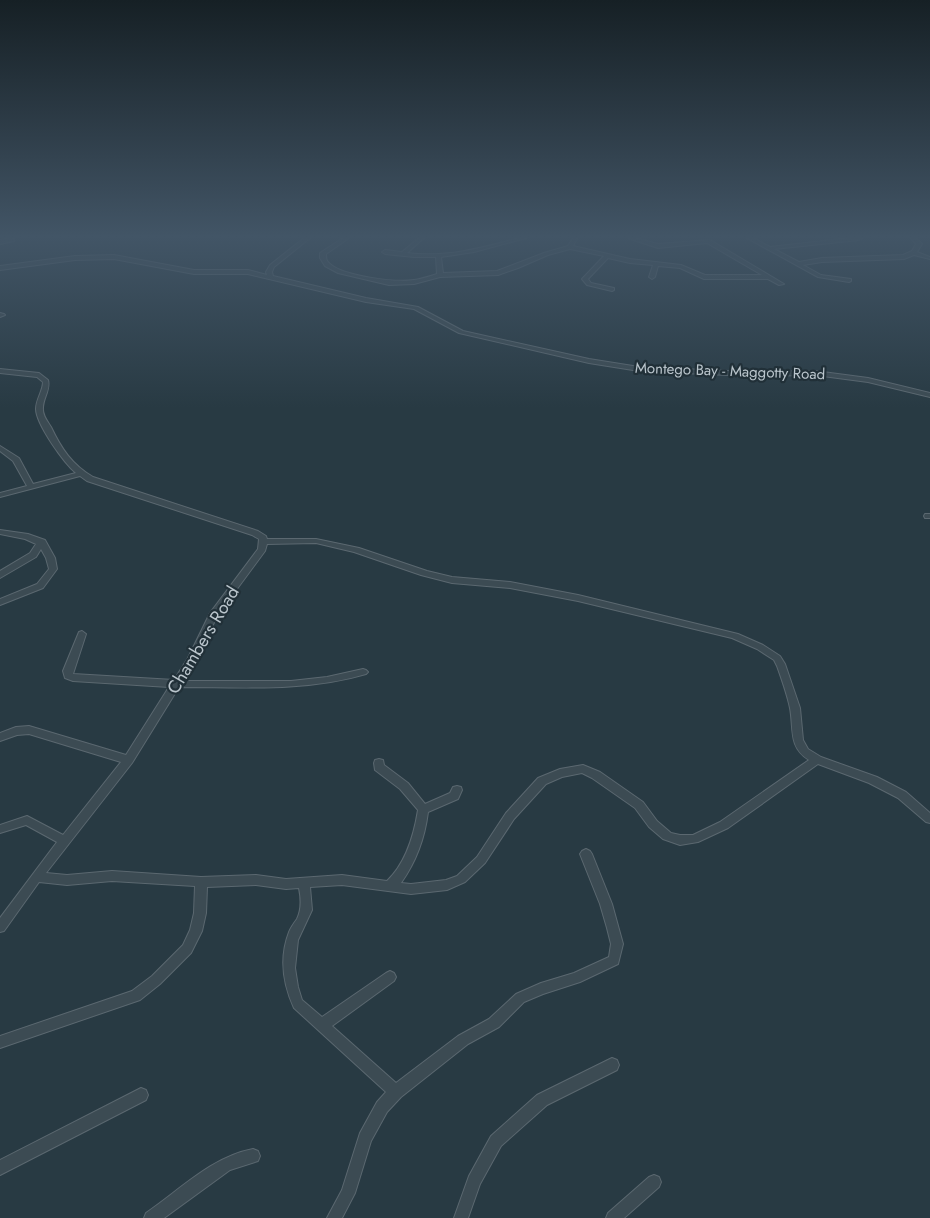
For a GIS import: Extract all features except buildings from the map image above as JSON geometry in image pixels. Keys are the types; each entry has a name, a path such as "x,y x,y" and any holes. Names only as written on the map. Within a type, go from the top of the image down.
{"street":[{"name":"Montego Bay - Maggotty Road","path":"345,295 416,308 462,332 589,361 633,368 692,372 753,374 815,373 877,382 930,395"},
{"path":"0,371 39,375 46,381 47,385 38,406 40,413 62,455 80,474 90,479 255,533 260,535 264,542 316,541 356,550 424,574 452,580 510,584 578,598 735,636 760,647 777,658 782,666 795,708 798,740 804,752 817,760 888,787 902,795 930,820"},
{"path":"0,448 16,460 32,486"},
{"path":"0,495 80,474"},
{"path":"0,532 22,535 42,542 49,551 53,569 40,586 0,602"},
{"path":"0,575 33,555 42,542"},
{"name":"Chambers Road","path":"0,927 36,877 128,760 192,659 214,615 262,549 264,542"},
{"path":"82,634 68,671 70,677 177,684 291,684 327,680 363,672"},
{"path":"0,737 16,731 29,730 128,760"},
{"path":"36,877 67,880 112,876 201,882 256,880 286,884 342,880 411,888 447,885 461,879 481,860 510,816 542,781 560,773 583,769 596,776 640,805 654,824 668,836 680,840 694,839 724,825 817,760"},
{"path":"379,763 379,767 404,786 423,808 420,828 405,866 398,880 391,885"},
{"path":"423,808 454,796 457,790"},
{"path":"0,829 27,820 64,841"},
{"path":"334,1218 348,1193 365,1138 382,1107 396,1092 462,1040 494,1023 520,998 576,978 614,960 617,944 613,928 606,904 586,854"},
{"path":"0,1042 136,996 156,980 187,949 196,931 200,912 201,882"},
{"path":"304,884 308,901 304,916 296,930 291,945 289,976 292,992 298,1004 396,1092"},
{"path":"322,1025 390,977"},
{"path":"461,1218 474,1181 496,1141 542,1100 612,1065"},
{"path":"0,1168 141,1095"},
{"path":"151,1218 186,1194 221,1166 239,1158 253,1156"},
{"path":"613,1218 654,1182"}]}
